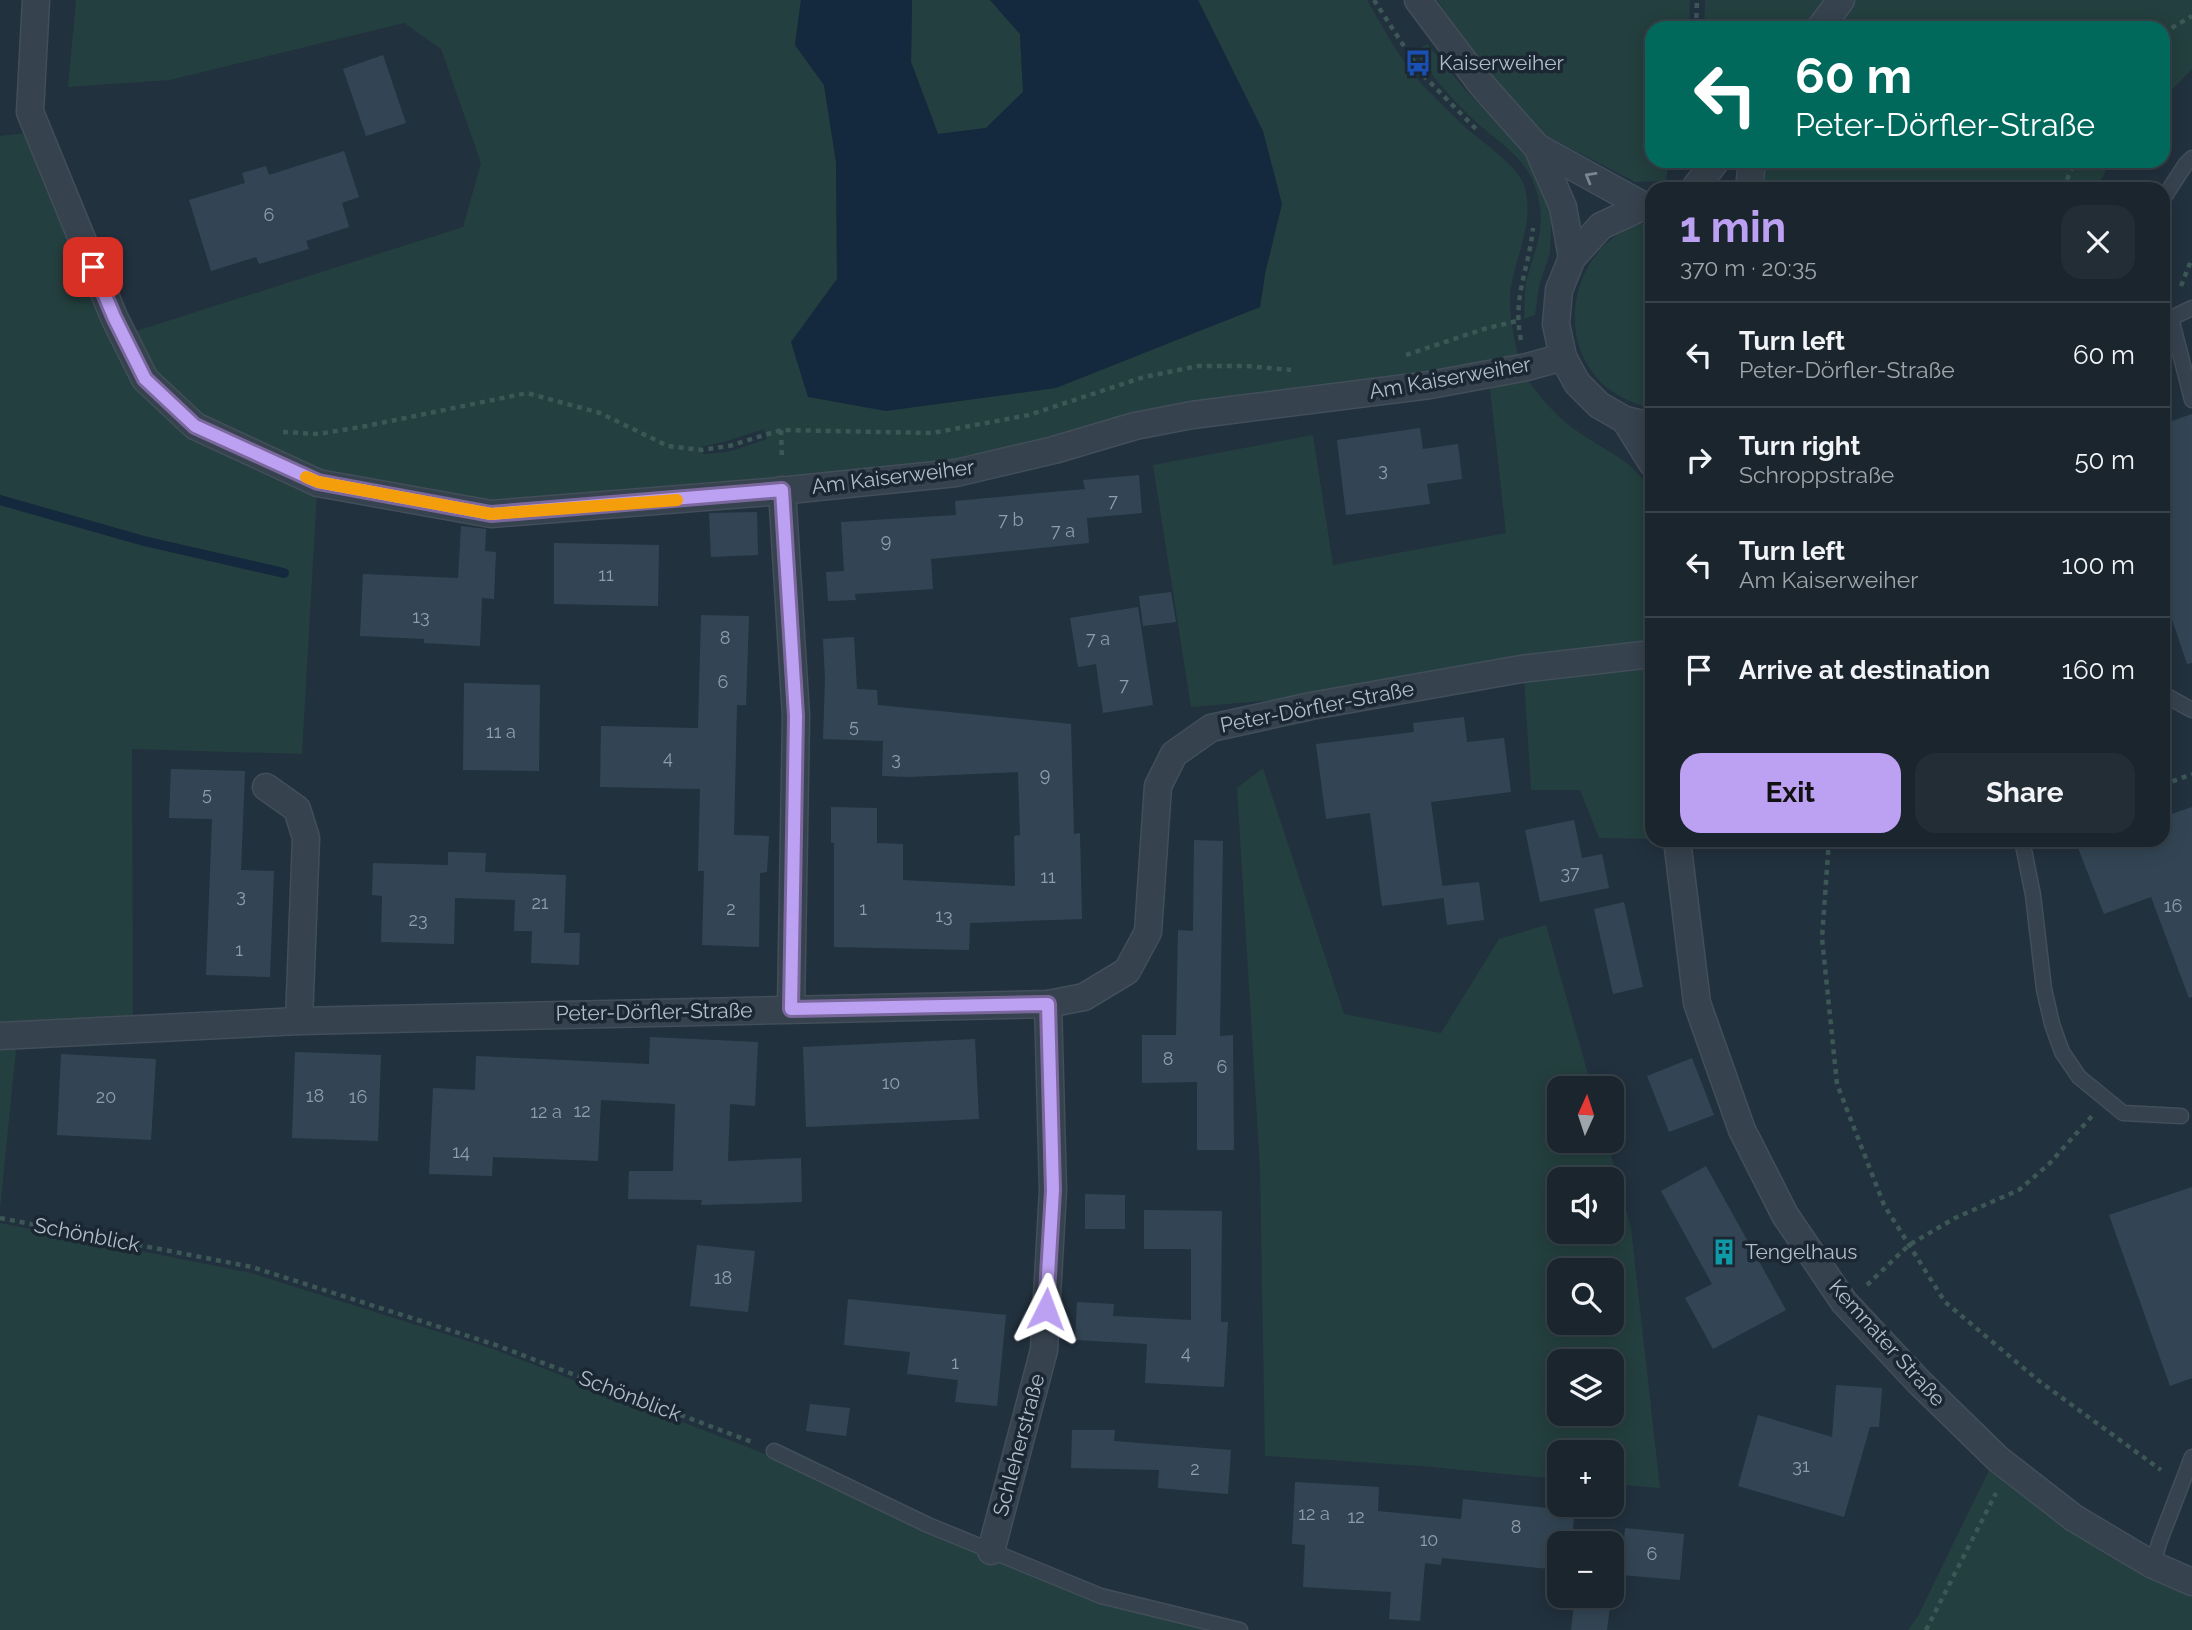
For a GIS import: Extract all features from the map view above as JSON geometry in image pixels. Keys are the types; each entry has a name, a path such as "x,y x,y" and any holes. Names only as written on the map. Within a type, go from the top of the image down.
{"street":[{"name":"Am Kaiserweiher","path":"36,0 30,112 114,317 145,379 195,426 318,482 491,514 956,473 1054,450 1135,426 1192,415 1430,384 1527,367 1563,357"},
{"path":"1418,0 1481,84 1537,147 1563,207 1572,258"},
{"path":"1825,21 1841,0"},
{"path":"1537,147 1645,203"},
{"path":"1700,182 1710,168"},
{"path":"1645,206 1601,226 1572,258 1559,290 1556,324 1563,357 1577,383 1598,405 1625,420 1645,424"},
{"path":"1625,420 1645,452"},
{"path":"782,490 796,716 791,1009"},
{"name":"Peter-Dörfler-Straße","path":"0,1036 299,1021 1048,1004 1084,997 1127,971 1148,932 1158,786 1174,754 1210,728 1311,706 1521,669 1645,655"},
{"path":"266,787 297,809 306,838 299,1021"},
{"name":"Kemnater Straße","path":"1678,847 1697,1003 1742,1130 1785,1216 1844,1303 1919,1382 2009,1467 2074,1518 2153,1565 2192,1582"},
{"name":"Schleherstraße","path":"991,1551 1044,1350 1053,1190 1048,1004"}],"lane":[{"path":"2170,189 2192,158"},
{"path":"2170,317 2192,308"},
{"path":"2170,328 2192,400"},
{"path":"2170,698 2192,710"},
{"path":"2023,847 2033,895 2044,989 2062,1052 2079,1077 2123,1113 2181,1116"},
{"path":"774,1451 928,1525 1101,1595 1240,1630"},
{"path":"2153,1565 2192,1457"}],"path":[{"path":"1374,0 1422,74 1469,123 1487,137"},
{"path":"1696,21 1697,0"},
{"path":"2170,29 2192,16"},
{"path":"1527,367 1517,321 1521,283 1532,243 1534,221"},
{"path":"1401,356 1517,321"},
{"path":"271,431 318,434 527,393 600,414 668,446 702,450 729,446 781,430 932,433 1028,415 1144,377 1198,366 1247,366 1303,371"},
{"path":"2170,782 2192,774"},
{"path":"1828,847 1822,938 1837,1084 1884,1205 1945,1302 2039,1381 2181,1483"},
{"path":"1844,1303 1909,1245 1955,1217 2020,1190 2086,1125 2105,1098"},
{"name":"Schönblick","path":"0,1218 252,1268 493,1344 774,1451"},
{"path":"1926,1630 2009,1467"}],"green space":[{"path":"76,0 801,0 795,45 824,85 836,162 837,279 791,343 1174,340 1260,307 1265,274 1236,81 1198,0 1367,0 1416,77 1465,127 1508,163 1525,188 1527,222 1510,299 1520,362 955,466 490,501 317,492 302,754 132,749 133,1022 0,1027 0,136 33,132 133,332 463,227 481,163 441,49 404,23 170,80 68,87","holes":["764,429 767,439 728,452 703,454 701,447"]},
{"path":"912,0 990,0 1020,34 1023,92 986,128 938,134 911,62"},
{"path":"1437,0 1690,0 1689,21 1645,21 1645,168 1668,168 1666,181 1635,182 1545,135 1491,75"},
{"path":"1705,0 1827,0 1810,21 1704,21"},
{"path":"1856,0 2192,0 2192,69 2170,92 2170,21 1841,21"},
{"path":"1427,44 1468,93 1528,155 1552,213 1550,253 1539,286 1535,315 1524,319 1526,282 1537,246 1541,218 1532,179 1517,157 1467,113 1428,70 1415,52"},
{"path":"1764,168 2107,168 2100,182 1762,182"},
{"path":"1645,224 1645,407 1622,397 1596,377 1583,356 1576,332 1575,307 1580,283 1591,261 1607,243 1627,229"},
{"path":"1523,373 1566,423 1623,460 1643,480 1645,642 1519,658 1312,697 1191,707 1153,465 1313,435 1333,565 1506,533 1489,380"},
{"path":"1645,664 1645,839 1599,838 1580,790 1531,790 1524,678"},
{"path":"1263,768 1344,1014 1441,1033 1499,939 1546,925 1589,1076 1547,1076 1547,1153 1610,1153 1614,1167 1547,1167 1547,1244 1624,1244 1624,1203 1631,1228 1660,1488 1624,1485 1624,1440 1547,1440 1547,1478 1265,1456 1260,1169 1237,788"},
{"path":"17,1040 0,1210 0,1041"},
{"path":"0,1223 251,1273 493,1349 773,1457 926,1531 1217,1630 0,1630"},
{"path":"1990,1468 2176,1589 2192,1596 2192,1630 1908,1630 1918,1616"}],"water":[{"path":"801,0 912,0 911,62 938,134 986,128 1023,92 1020,34 990,0 1198,0 1263,131 1282,204 1260,307 1056,388 886,411 808,397 791,342 837,279 836,162 824,85 795,45"}],"building":[{"path":"383,55 406,123 366,136 343,69"},
{"path":"344,151 359,197 342,203 349,227 306,241 309,249 259,264 256,257 211,271 189,200 245,183 242,173 266,166 269,175"},
{"path":"2192,414 2192,663 2187,664 2170,614 2170,422"},
{"path":"1420,428 1423,449 1458,444 1462,479 1427,484 1430,504 1346,515 1337,440"},
{"path":"1139,475 1142,513 1087,518 1089,543 931,559 933,589 855,594 856,600 828,601 826,572 844,571 841,522 956,515 955,501 1085,489 1083,480"},
{"path":"757,512 758,555 711,557 709,513"},
{"path":"461,526 486,529 485,551 496,552 494,599 482,598 480,646 424,643 424,639 360,636 363,574 458,578"},
{"path":"554,543 659,545 658,606 554,604"},
{"path":"1171,592 1176,622 1143,626 1139,596"},
{"path":"1138,607 1153,705 1103,713 1096,664 1078,667 1070,618"},
{"path":"701,615 749,616 746,705 737,705 734,835 769,836 767,872 760,873 759,947 702,945 704,871 698,871 700,789 600,787 601,726 698,728"},
{"path":"854,637 857,689 877,690 878,705 1071,724 1074,834 1080,833 1082,919 970,923 969,950 834,947 834,843 831,843 831,807 877,808 877,843 903,844 903,880 1015,886 1014,836 1020,835 1018,772 882,776 883,741 823,739 823,639"},
{"path":"464,683 540,685 539,771 463,770"},
{"path":"1464,717 1467,742 1504,738 1511,792 1431,802 1444,898 1382,906 1370,813 1326,819 1316,744 1414,732 1413,723"},
{"path":"171,769 245,771 241,870 274,871 270,977 206,975 212,819 169,818"},
{"path":"2192,807 2192,997 2189,998 2151,897 2104,914 2078,848 2170,847 2170,815"},
{"path":"1574,820 1582,858 1602,854 1609,888 1540,902 1525,830"},
{"path":"1194,840 1223,841 1220,1036 1233,1035 1234,1150 1197,1150 1197,1082 1142,1083 1142,1035 1176,1035 1178,930 1193,931"},
{"path":"448,852 486,853 485,872 566,875 564,933 580,933 579,965 531,963 532,931 514,931 515,900 455,898 454,944 381,942 382,896 372,895 373,863 448,865"},
{"path":"1479,882 1484,920 1447,925 1442,886"},
{"path":"1624,902 1643,987 1613,994 1594,909"},
{"path":"650,1037 758,1042 755,1106 730,1104 728,1161 801,1158 802,1202 701,1205 702,1200 628,1199 629,1171 673,1171 675,1104 601,1100 598,1161 493,1157 492,1176 429,1174 433,1088 475,1090 476,1056 649,1064"},
{"path":"975,1039 979,1119 806,1127 803,1047"},
{"path":"295,1052 381,1055 378,1141 292,1138"},
{"path":"61,1054 156,1059 151,1140 57,1135"},
{"path":"1692,1058 1714,1115 1669,1132 1647,1076"},
{"name":"Tengelhaus","path":"1706,1166 1786,1310 1713,1349 1685,1298 1712,1284 1661,1191"},
{"path":"2192,1187 2192,1378 2170,1386 2109,1215"},
{"path":"1085,1194 1125,1195 1125,1229 1085,1229"},
{"path":"1144,1210 1222,1211 1221,1322 1228,1322 1224,1387 1145,1383 1147,1344 1075,1340 1077,1302 1114,1304 1113,1316 1191,1320 1191,1249 1144,1249"},
{"path":"697,1245 755,1251 748,1312 690,1306"},
{"path":"848,1299 1006,1315 997,1406 955,1402 958,1380 907,1374 910,1352 844,1345"},
{"path":"1836,1385 1882,1388 1879,1427 1870,1427 1844,1517 1738,1486 1758,1415 1832,1437"},
{"path":"810,1404 850,1408 846,1436 806,1431"},
{"path":"1072,1430 1115,1430 1114,1441 1231,1450 1228,1494 1158,1488 1159,1470 1071,1468"},
{"path":"1295,1482 1379,1487 1378,1511 1461,1519 1463,1499 1547,1508 1547,1517 1574,1517 1573,1531 1547,1531 1547,1569 1442,1558 1441,1565 1425,1563 1420,1621 1389,1619 1391,1592 1303,1587 1305,1545 1292,1544"},
{"path":"1625,1528 1684,1534 1680,1580 1624,1575"},
{"path":"1574,1608 1610,1608 1607,1630 1571,1630"}],"waterway":[{"path":"0,500 144,541 284,573"}],"slow traffic":[{"path":"306,477 318,482 491,514 677,500"}],"place":[{"name":"Kaiserweiher","path":"1418,63"},
{"name":"Tengelhaus","path":"1724,1252"}],"route":[{"path":"93,267 145,379 195,426 318,482 491,514 782,490 796,716 791,1009 1048,1004 1053,1190 1046,1309"}]}
